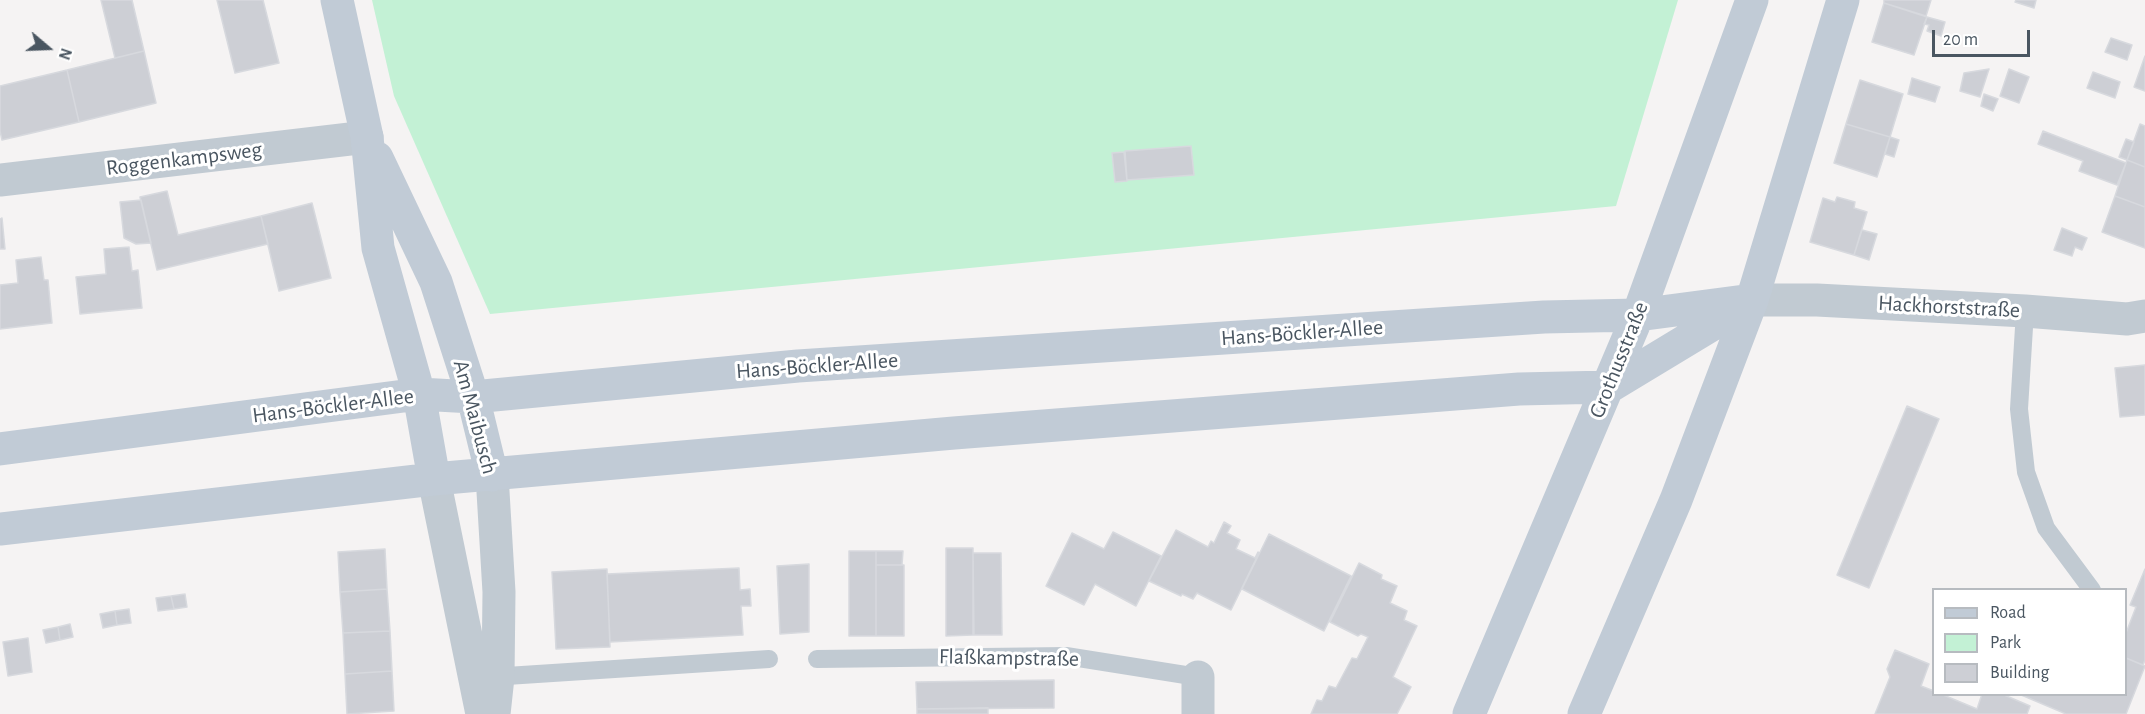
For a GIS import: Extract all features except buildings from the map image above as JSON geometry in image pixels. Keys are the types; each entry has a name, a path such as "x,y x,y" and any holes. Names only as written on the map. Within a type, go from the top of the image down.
{"street":[{"name":"Am Maibusch","path":"337,0 367,138 378,248 419,394 434,479 494,714"},
{"name":"Grothusstraße","path":"1470,714 1638,315 1752,0"},
{"path":"1584,714 1676,500 1752,300 1843,0"},
{"name":"Am Maibusch","path":"367,138 436,282 473,397 492,475 499,592 482,714"},
{"name":"Roggenkampsweg","path":"0,180 367,138"},
{"name":"Hackhorststraße","path":"1638,315 1752,300 1817,300 2127,319 2145,316"},
{"path":"0,529 434,479 954,433 1519,389 1609,387 1752,300"},
{"name":"Hans-Böckler-Allee","path":"0,449 419,394 473,397 798,366 1544,317 1638,315"},
{"name":"Flaßkampstraße","path":"1198,677 1198,714"}],"lane":[{"path":"2025,311 2019,409 2026,472 2046,528 2091,588"},
{"name":"Flaßkampstraße","path":"817,658 1066,656 1198,677"},
{"path":"486,677 769,658"}],"green space":[{"path":"372,0 1678,0 1616,206 490,314 394,96"}]}
